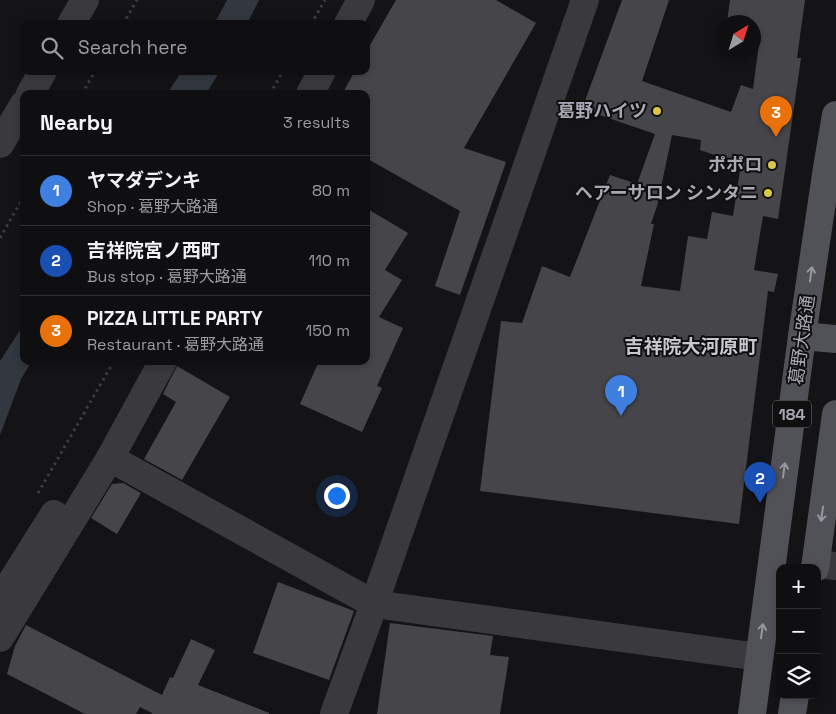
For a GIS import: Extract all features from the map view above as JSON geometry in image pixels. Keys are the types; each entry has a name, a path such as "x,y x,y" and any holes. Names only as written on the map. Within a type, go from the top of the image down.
{"main road":[{"name":"葛野大路通","path":"752,714 769,659 773,559 802,336 836,116"},
{"path":"802,336 836,339"},
{"name":"184","path":"822,566 836,414"},
{"path":"773,559 822,566"},
{"path":"792,714 794,699"}],"street":[{"path":"73,20 85,0"},
{"path":"350,20 361,0"},
{"path":"334,714 585,0"},
{"path":"32,90 41,75"},
{"path":"312,90 320,75"},
{"path":"0,144 20,111"},
{"path":"0,638 106,464 161,365"},
{"path":"106,464 374,604 769,659"},
{"path":"0,600 66,495 106,464"}],"path":[{"path":"125,20 137,0"},
{"path":"313,20 325,0"},
{"path":"84,90 93,75"},
{"path":"272,90 281,75"},
{"path":"0,238 20,203"},
{"path":"34,501 112,365"}],"shaded area":[{"path":"227,0 259,0 249,20 216,20"},
{"path":"179,75 218,75 208,90 170,90"},
{"path":"20,330 20,365 30,365 21,379 0,435 0,361"}],"building":[{"path":"396,0 496,0 536,23 464,148 506,162 460,295 435,286 460,211 370,160 370,90 344,90 353,75 370,75 370,45"},
{"path":"622,0 669,0 642,81 731,112 741,85 753,89 757,60 761,60 761,15 728,15 730,0 805,0 797,58 801,58 778,219 763,216 754,270 778,274 774,292 768,291 739,524 480,491 501,321 522,323 542,266 570,277 610,175 637,184 655,134 582,109","holes":["672,135 701,140 700,150 741,164 733,216 712,212 707,239 688,236 680,291 641,286 654,224 651,224 657,206"]},
{"path":"370,210 408,233 385,270 402,280 379,317 403,328 377,386 382,388 362,432 300,404 317,365 370,365"},
{"path":"177,366 230,397 182,480 144,459 176,402 163,394"},
{"path":"123,483 141,493 117,534 91,518 112,484"},
{"path":"278,582 354,611 329,680 253,653"},
{"path":"390,623 493,636 490,655 509,657 500,714 377,714"},
{"path":"26,625 162,695 170,677 173,678 191,639 215,650 198,685 269,714 152,714 140,707 136,714 85,714 7,674 15,646"}],"place":[{"name":"葛野ハイツ","path":"657,111"},
{"name":"PIZZA LITTLE PARTY","path":"776,137"},
{"name":"ポポロ","path":"772,165"},
{"name":"ヘアーサロン シンタニ","path":"768,193"},
{"name":"ヤマダデンキ","path":"621,416"},
{"name":"吉祥院宮ノ西町","path":"760,503"}],"district":[{"name":"吉祥院大河原町","path":"691,346"}]}
